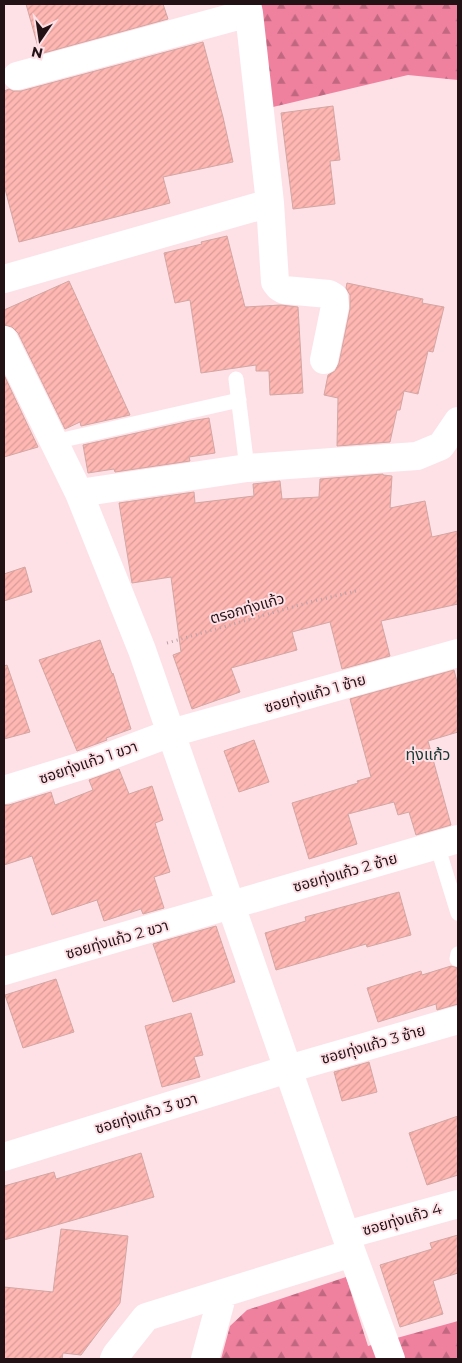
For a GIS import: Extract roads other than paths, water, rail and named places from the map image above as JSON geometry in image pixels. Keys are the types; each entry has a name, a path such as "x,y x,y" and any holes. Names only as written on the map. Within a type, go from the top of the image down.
{"street":[{"path":"17,76 248,8 270,203 275,282 284,290 329,294 334,297 336,306 324,360"},
{"path":"4,279 270,203"},
{"path":"4,340 79,493 142,650 349,1244 391,1359"},
{"path":"79,493 247,468 417,456 440,446 457,425"},
{"name":"ซอยทุ่งแก้ว 1 ซ้าย","path":"171,733 458,653"},
{"name":"ซอยทุ่งแก้ว 1 ขวา","path":"4,790 91,763 171,733"},
{"name":"ซอยทุ่งแก้ว 2 ซ้าย","path":"231,906 448,842"},
{"name":"ซอยทุ่งแก้ว 2 ขวา","path":"4,971 231,906"},
{"name":"ซอยทุ่งแก้ว 3 ซ้าย","path":"288,1069 458,1020"},
{"name":"ซอยทุ่งแก้ว 3 ขวา","path":"4,1158 288,1069"},
{"name":"ซอยทุ่งแก้ว 4","path":"114,1359 146,1317 222,1293 458,1204"},
{"path":"205,1359 222,1293"}],"lane":[{"path":"236,379 247,468"},
{"path":"54,442 239,400"},
{"path":"448,842 458,913"}],"district":[{"name":"ทุ่งแก้ว","path":"428,754"}]}
